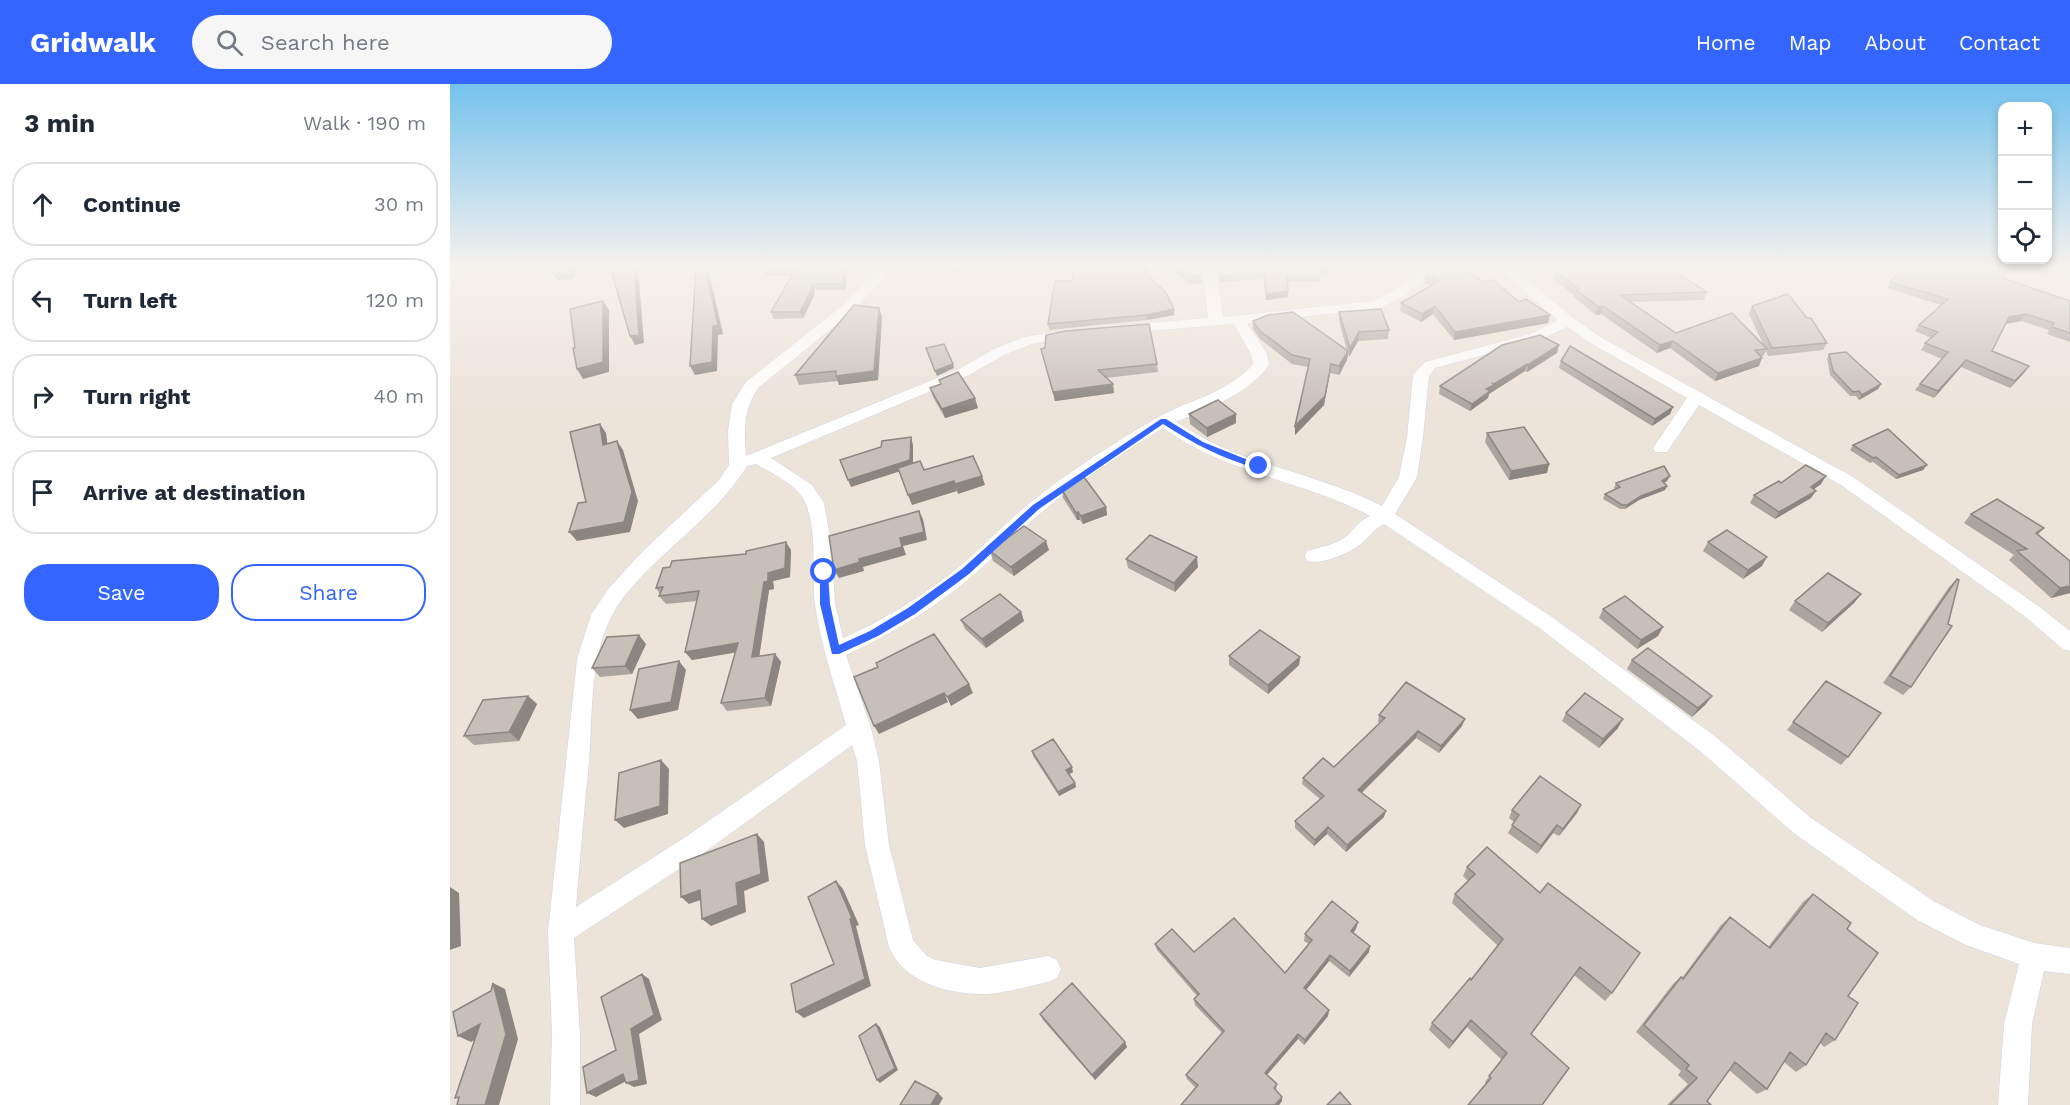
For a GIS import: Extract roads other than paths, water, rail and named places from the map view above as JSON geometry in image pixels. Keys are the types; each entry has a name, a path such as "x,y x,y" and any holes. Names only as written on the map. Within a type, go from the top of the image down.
{"street":[{"path":"748,462 736,431 740,404 752,384 840,315"},
{"path":"1215,315 1216,322"},
{"path":"1107,330 1287,315"},
{"path":"1561,315 1597,341 1847,481 2031,610 2070,643"},
{"path":"835,651 874,633 912,611 965,572 1045,500 1163,420 1206,403 1248,380 1261,365 1259,354 1238,320"},
{"path":"1314,556 1342,547 1354,540 1366,525 1385,516 1408,477 1422,375 1430,365 1534,337 1568,321"},
{"path":"566,1105 566,1034 561,932 587,659 593,635 616,593 650,556 748,462 964,372 999,352 1029,340 1086,332"},
{"path":"1661,448 1696,397"},
{"path":"1163,420 1200,444 1227,456 1349,497 1385,516 1545,622 1708,744 1803,826 1926,911 1975,936 2034,956 2070,961"},
{"path":"748,462 788,475 806,489 815,503 823,549 825,604 835,651 868,760 877,845 902,947 918,965 934,973 980,981 1048,969"},
{"path":"561,932 696,844 860,728"},
{"path":"2013,1105 2018,1024 2034,956"}]}
